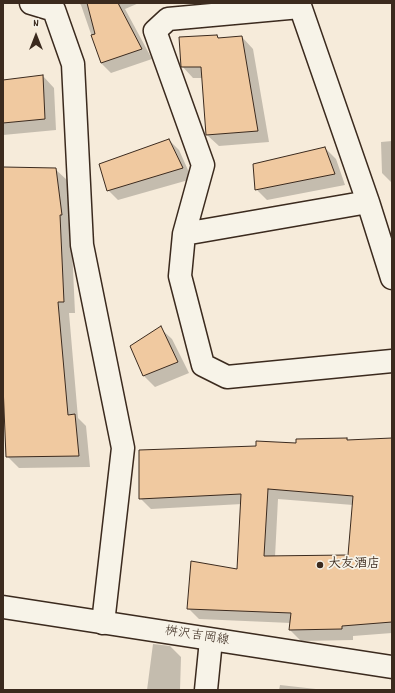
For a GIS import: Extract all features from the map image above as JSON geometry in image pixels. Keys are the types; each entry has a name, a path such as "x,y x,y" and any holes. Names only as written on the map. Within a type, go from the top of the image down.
{"street":[{"path":"31,3 54,10 73,64 82,245 123,448 103,623"},
{"path":"392,278 368,202 300,5 168,19 155,31 203,165 184,234 180,276 203,365 227,377 392,361"},
{"path":"184,234 368,202"},
{"name":"桝沢吉岡線","path":"3,607 392,667"},
{"path":"206,690 211,640"}],"building":[{"path":"87,3 118,3 142,49 101,63 91,35 95,34"},
{"path":"217,35 218,38 242,36 258,131 206,135 201,67 181,67 179,37"},
{"path":"43,75 45,119 3,123 3,80"},
{"path":"169,139 183,168 107,191 99,164"},
{"path":"325,147 335,174 255,190 253,164"},
{"path":"3,167 56,168 62,215 60,215 64,302 58,302 68,415 75,414 79,456 6,457 3,385"},
{"path":"161,326 178,362 143,376 130,346"},
{"path":"347,438 347,440 392,438 392,622 342,626 342,629 289,630 291,613 187,609 191,561 237,569 241,494 139,499 139,450 256,446 256,441 296,443 296,439","holes":["268,489 353,496 348,555 264,556"]}],"place":[{"name":"大友酒店","path":"320,565"}]}
